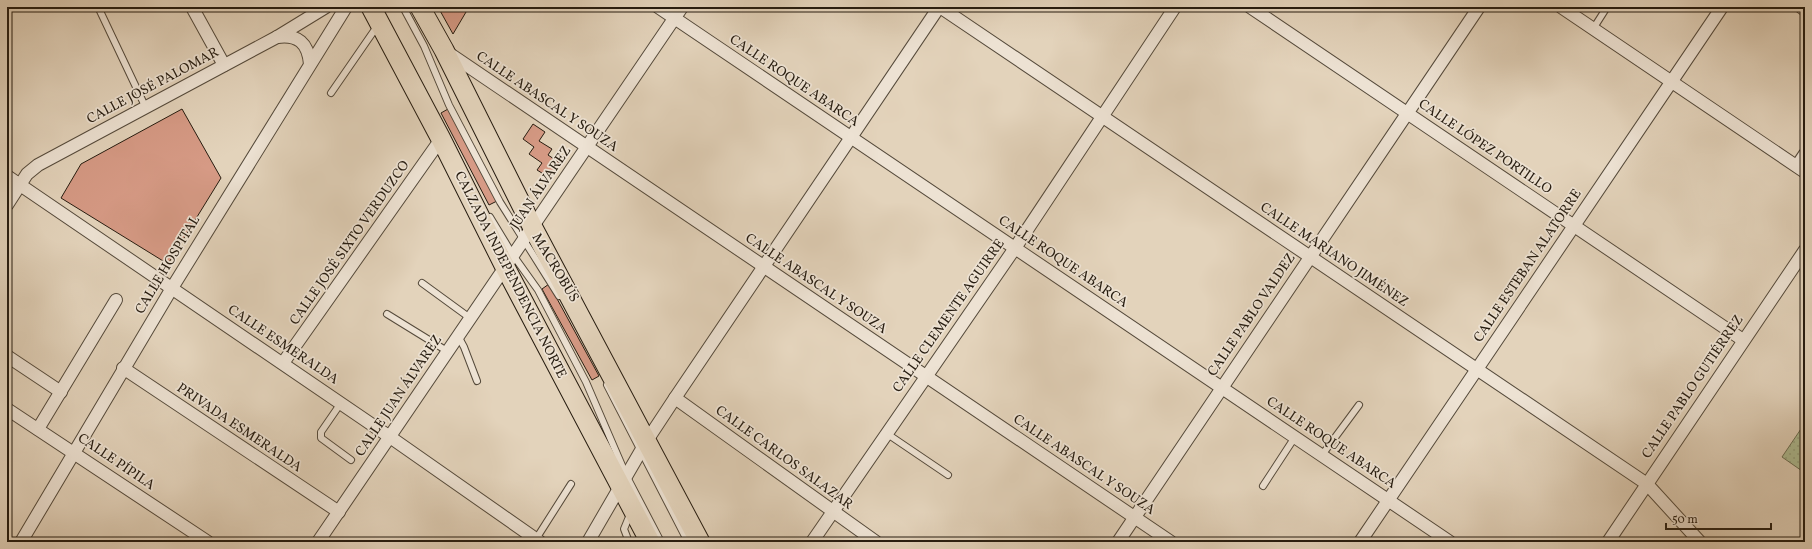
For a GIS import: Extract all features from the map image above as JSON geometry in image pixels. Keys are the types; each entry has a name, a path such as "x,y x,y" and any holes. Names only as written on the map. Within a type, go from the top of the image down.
{"main road":[{"path":"420,7 444,50 528,234 644,447 700,542"},
{"name":"CALZADA INDEPENDENCIA NORTE","path":"376,12 441,139 509,261 624,482 633,508 650,542"}],"street":[{"path":"192,7 224,65"},
{"name":"CALLE JOSÉ PALOMAR","path":"7,205 20,185 38,165 145,106 277,37 326,7"},
{"name":"CALLE HOSPITAL","path":"21,542 123,368 346,7"},
{"name":"CALLE ROQUE ABARCA","path":"658,7 1450,542"},
{"name":"JUAN ÁLVAREZ","path":"509,261 682,7"},
{"path":"588,542 674,398 939,7"},
{"name":"CALLE MARIANO JIMÉNEZ","path":"939,7 1646,484 1700,542"},
{"name":"CALLE CLEMENTE AGUIRRE","path":"812,542 925,375 1015,248 1101,116 1175,7"},
{"name":"CALLE LÓPEZ PORTILLO","path":"1250,7 1743,340"},
{"name":"CALLE PABLO VALDEZ","path":"1118,542 1221,387 1479,7"},
{"path":"1561,7 1801,169 1805,154"},
{"name":"CALLE ESTEBAN ALATORRE","path":"1360,542 1722,7"},
{"path":"1801,7 1805,10"},
{"path":"277,37 287,36 296,39 304,45 309,54 310,64"},
{"name":"CALLE ABASCAL Y SOUZA","path":"444,50 586,148 1171,542"},
{"name":"CALLE JOSÉ SIXTO VERDUZCO","path":"283,363 441,139"},
{"name":"CALLE ESMERALDA","path":"7,176 283,363 538,541"},
{"name":"CALLE PABLO GUTIÉRREZ","path":"1608,542 1805,250"},
{"name":"CALLE JUAN ÁLVAREZ","path":"318,542 509,261"},
{"path":"38,430 116,300"},
{"path":"7,356 61,392"},
{"name":"PRIVADA ESMERALDA","path":"123,368 339,512"},
{"name":"CALLE CARLOS SALAZAR","path":"674,398 876,542"},
{"name":"CALLE PÍPILA","path":"7,409 208,542"}],"lane":[{"name":"MACROBÚS","path":"403,7 424,46 449,105 500,202 528,234 561,301"},
{"path":"1593,28 1607,7"},
{"path":"100,11 145,106"},
{"path":"331,93 376,12"},
{"path":"376,12 460,160"},
{"path":"485,209 509,261"},
{"path":"422,283 470,318"},
{"path":"386,314 447,351"},
{"path":"457,336 464,347 477,381"},
{"path":"605,382 644,447 688,542"},
{"path":"341,403 321,432 321,438 351,460"},
{"path":"1322,456 1359,405"},
{"path":"886,433 948,475"},
{"path":"1263,486 1295,437"},
{"path":"624,482 662,542"},
{"path":"538,541 570,484"},
{"path":"629,542 624,529 633,508"}],"green space":[{"path":"1805,423 1805,473 1782,457"}],"building":[{"path":"438,7 469,7 453,34"},
{"path":"182,109 221,178 168,264 61,198 81,164"},
{"path":"448,109 497,201 489,205 441,113"},
{"path":"533,124 545,132 539,141 552,149 548,155 560,163 550,178 537,170 542,163 529,154 534,147 523,139"},
{"path":"549,284 599,376 592,380 542,289"}]}
